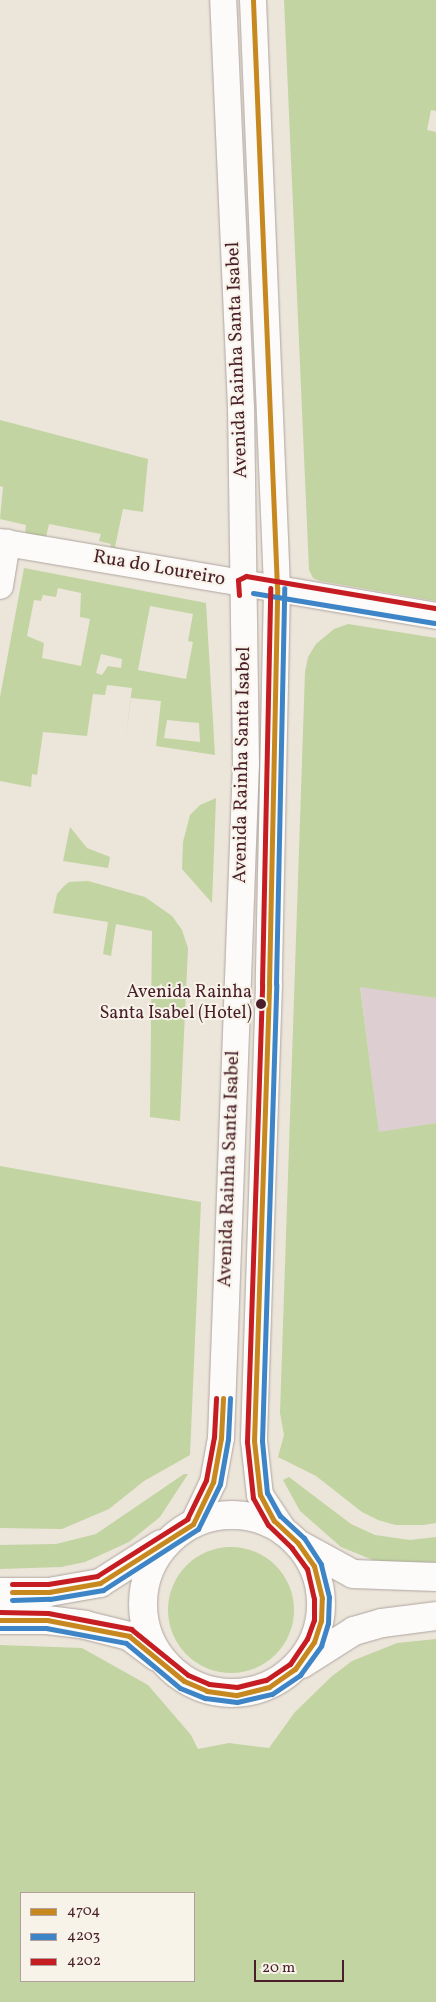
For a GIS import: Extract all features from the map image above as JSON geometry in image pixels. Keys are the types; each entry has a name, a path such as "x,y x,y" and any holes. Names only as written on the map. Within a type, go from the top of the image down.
{"main road":[{"path":"0,1592 49,1592 100,1583 186,1527 209,1517 238,1514 268,1522 291,1538 353,1574 436,1577"},
{"path":"162,1661 147,1634 143,1596 146,1578 159,1551 186,1527"},
{"path":"291,1538 314,1566 322,1598 321,1620 314,1642 295,1669"},
{"path":"0,1620 47,1620 85,1625 129,1636 162,1661 184,1681 207,1691 238,1694 268,1687 354,1631 382,1623 436,1616"}],"street":[{"name":"Avenida Rainha Santa Isabel","path":"186,1527 213,1482 222,1438 246,764 241,398 223,0"},
{"name":"Avenida Rainha Santa Isabel","path":"253,0 277,588 269,984 254,1441 260,1495 291,1538"},
{"name":"Rua do Loureiro","path":"4,542 436,616"},
{"path":"0,586 4,542"}],"shaded area":[{"path":"360,986 436,998 436,1123 379,1133"}],"green space":[{"path":"284,0 436,0 436,111 431,110 427,130 436,132 436,601 320,581 313,578 309,570"},
{"path":"0,420 148,459 143,512 123,509 115,547 136,552 135,556 110,550 111,544 99,541 101,534 49,524 46,537 25,534 26,525 0,519 3,487 0,486"},
{"path":"24,568 206,603 215,755 156,746 161,701 131,698 125,741 132,688 107,685 105,695 93,694 87,736 43,732 37,775 32,774 31,787 0,781 0,697","holes":["58,588 81,593 80,617 90,619 81,666 42,658 44,643 27,636 34,600 41,601 43,595 56,597","150,606 193,614 188,641 193,642 186,679 138,670","101,654 122,659 121,668 108,666 102,675 96,673","167,720 199,723 200,742 164,738"]},
{"path":"348,624 436,638 436,998 360,987 379,1132 436,1123 436,1523 423,1525 395,1525 378,1520 362,1512 316,1476 278,1457 284,1435 280,1413 305,672 308,657 316,644 334,629"},
{"path":"216,798 212,903 182,869 183,842 190,815 200,805"},
{"path":"70,827 87,848 110,857 108,868 63,861"},
{"path":"88,881 145,897 172,916 182,930 188,948 180,1121 150,1117 152,931 116,924 111,956 103,954 108,922 53,913 57,894 64,886 69,882"},
{"path":"0,1166 201,1202 190,1455 144,1481 109,1509 62,1529 0,1528"},
{"path":"184,1474 188,1474 160,1517 129,1542 85,1562 61,1567 0,1569 0,1545 56,1544 96,1534"},
{"path":"289,1477 351,1524 375,1535 410,1540 436,1537 436,1562 400,1564 373,1560 341,1547 300,1511 283,1480"},
{"path":"231,1547 255,1552 276,1565 289,1586 294,1610 289,1634 276,1655 255,1668 231,1673 207,1668 186,1655 173,1634 168,1610 173,1586 186,1565 207,1552"},
{"path":"436,1639 436,2002 0,2002 0,1645 82,1648 148,1685 191,1735 198,1749 229,1743 269,1748 295,1712 331,1677 352,1661 397,1643"}],"transit line":[{"name":"4704","path":"0,1620 47,1620 129,1636 184,1681 207,1691 237,1695 269,1687 295,1669 314,1642 321,1621 322,1598 314,1566 298,1543 274,1521 260,1495 254,1441 269,984 277,588 253,0"},
{"name":"4202","path":"239,595 238,580 246,576 436,608"},
{"name":"4202","path":"0,1612 48,1613 131,1629 188,1675 209,1684 237,1687 266,1680 290,1664 307,1639 314,1620 314,1599 307,1569 292,1548 268,1525 253,1498 247,1442 262,984 270,588"},
{"name":"4203","path":"0,1628 46,1628 126,1643 180,1688 205,1698 237,1702 272,1694 300,1675 321,1646 328,1623 329,1597 321,1564 304,1538 280,1516 267,1493 262,1441 276,984 284,588"},
{"name":"4203","path":"253,593 435,623"},
{"name":"4202","path":"12,1584 48,1584 97,1576 187,1519 206,1480 214,1437 216,1398"},
{"name":"4704","path":"12,1592 49,1592 100,1583 193,1524 213,1482 221,1438 223,1398"},
{"name":"4203","path":"12,1600 50,1599 103,1590 198,1529 220,1484 228,1439 230,1398"}],"place":[{"name":"Avenida Rainha Santa Isabel (Hotel)","path":"261,1004"}]}
